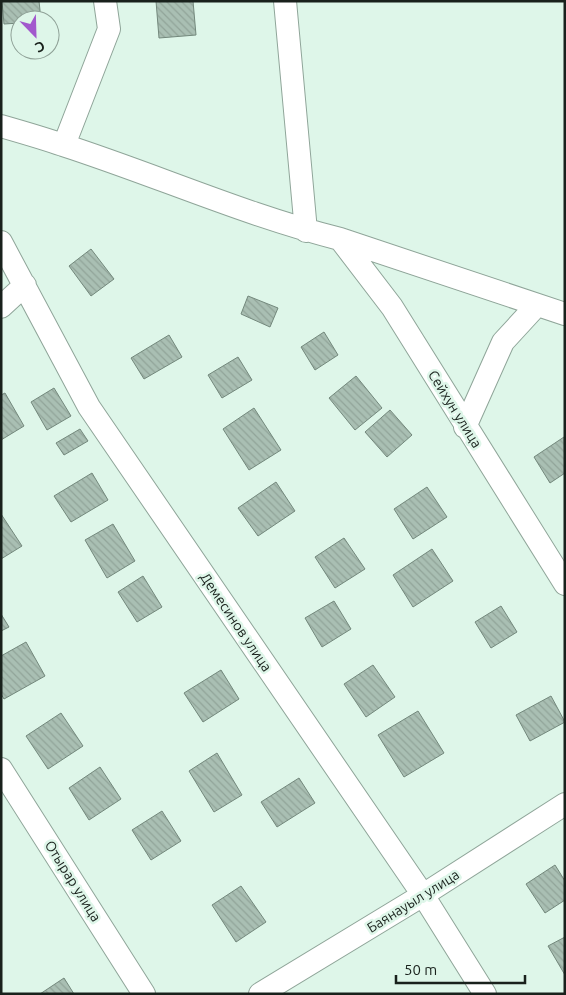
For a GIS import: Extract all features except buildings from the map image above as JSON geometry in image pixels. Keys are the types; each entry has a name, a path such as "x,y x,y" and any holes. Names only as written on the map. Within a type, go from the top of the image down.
{"street":[{"path":"64,145 109,28 105,1"},
{"path":"303,1 286,10 306,231"},
{"path":"1,126 64,145 306,231 340,239 565,314"},
{"name":"Сейхун улица","path":"340,239 392,307 565,584"},
{"name":"Демесинов улица","path":"1,242 89,407 423,895 485,994"},
{"path":"1,307 25,285"},
{"path":"466,427 503,342 537,306"},
{"name":"Отырар улица","path":"1,769 144,994"},
{"name":"Баянауыл улица","path":"260,994 423,895 565,804"}]}
